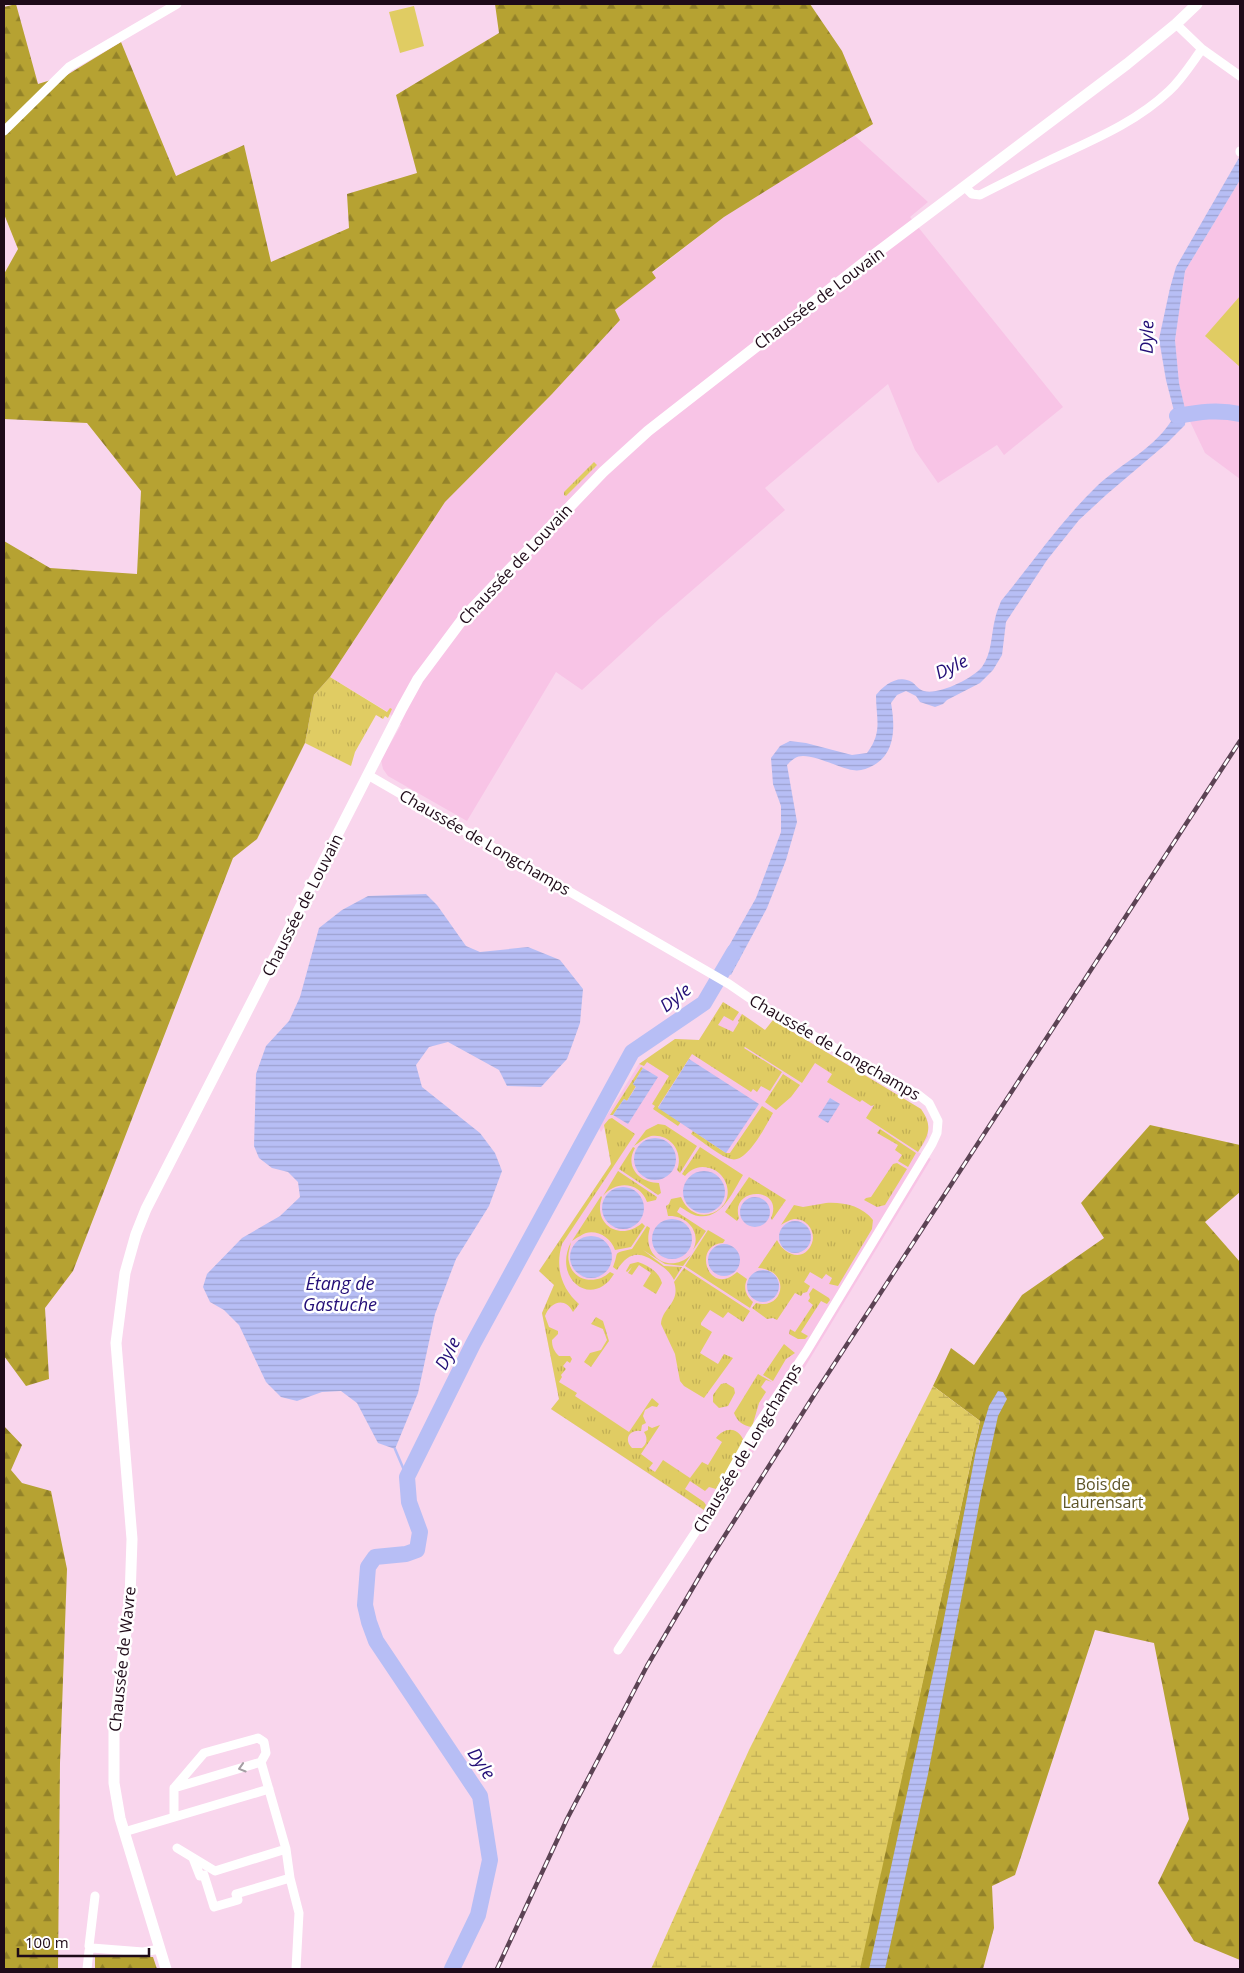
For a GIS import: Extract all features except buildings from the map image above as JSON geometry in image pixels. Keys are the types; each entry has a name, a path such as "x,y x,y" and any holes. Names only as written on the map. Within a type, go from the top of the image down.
{"main road":[{"name":"Chaussée de Louvain","path":"116,1343 125,1273 136,1234 146,1208 409,695 452,632 498,581 603,472 648,431 693,394 1176,24 1197,4"},
{"name":"Chaussée de Wavre","path":"116,1343 132,1539 130,1598 114,1731 114,1783 124,1832 166,1969"}],"street":[{"path":"4,132 70,67 177,4"},
{"path":"1176,24 1202,49 1240,76"},
{"path":"965,187 972,194 980,196 1099,138 1133,118 1167,92 1178,82 1202,49"},
{"name":"Chaussée de Longchamps","path":"368,775 712,974 761,1006 920,1096 929,1103 938,1121 937,1133 925,1156 806,1352 751,1435 708,1513 618,1650"},
{"path":"174,1788 261,1762 266,1753 264,1742 258,1738 204,1753 174,1788 174,1817"},
{"path":"261,1762 286,1849 290,1878 299,1912 296,1969"},
{"path":"124,1832 269,1789"},
{"path":"177,1848 215,1871 286,1849"},
{"path":"193,1858 200,1876 204,1875 214,1908 238,1900 236,1894 290,1878"},
{"path":"92,1948 89,1946 95,1896"},
{"path":"92,1948 143,1952 160,1949"},
{"path":"87,1969 89,1951 92,1948"}],"shaded area":[{"path":"854,135 928,202 910,217 1063,407 1004,455 997,445 938,483 915,450 888,384 765,488 785,510 659,619 582,690 556,672 467,821 388,776 383,769 381,760 401,725 388,712 330,677 445,502 552,394 620,320 615,310 655,278 652,273 724,217"},
{"path":"1240,180 1240,479 1205,453 1186,413 1179,383 1175,340 1185,271"},
{"path":"723,1002 765,1030 773,1020 921,1109 927,1119 928,1137 918,1152 931,1159 714,1517 551,1409 559,1399 542,1313 554,1285 539,1271 611,1164 605,1126 601,1132 599,1128 639,1064 675,1039 699,1040"}],"green space":[{"path":"16,4 38,84 67,75 121,42 176,176 244,145 271,262 349,228 347,194 417,173 396,95 499,33 495,4 810,4 842,51 873,124 724,217 652,272 656,278 615,310 620,320 552,394 445,502 330,677 314,695 305,743 257,839 233,858 73,1271 45,1308 49,1379 26,1386 4,1356 4,541 50,568 137,574 141,491 87,423 4,419 4,274 18,249 4,214 4,7"},
{"path":"414,6 424,46 400,53 389,12"},
{"path":"1240,296 1240,367 1205,336"},
{"path":"594,462 597,465 566,496 564,495 564,492"},
{"path":"330,677 387,712 390,708 392,709 388,718 385,716 383,719 376,715 355,752 351,766 305,743 314,695"},
{"path":"723,1002 739,1012 733,1021 724,1016 718,1025 733,1032 742,1014 765,1030 773,1020 921,1109 927,1120 928,1130 918,1152 866,1118 874,1105 871,1106 862,1100 860,1102 827,1082 832,1074 815,1063 802,1083 745,1047 782,1072 770,1091 761,1086 757,1092 753,1089 751,1092 692,1054 658,1107 681,1122 678,1126 653,1109 655,1106 652,1104 669,1076 647,1062 644,1066 639,1064 675,1039 699,1040"},
{"path":"641,1067 643,1068 633,1084 636,1086 627,1101 624,1099 613,1115 610,1115"},
{"path":"783,1074 800,1085 791,1097 776,1110 765,1102"},
{"path":"762,1106 773,1113 749,1150 737,1159 721,1155 691,1134 693,1131 726,1153 730,1153"},
{"path":"612,1118 635,1134 562,1244 560,1253 561,1277 568,1291 579,1304 573,1312 566,1304 554,1304 545,1316 549,1327 558,1331 558,1334 552,1340 555,1351 559,1356 570,1356 572,1359 570,1363 567,1361 563,1366 566,1369 561,1375 562,1377 559,1382 577,1393 575,1396 629,1432 652,1398 659,1404 657,1407 652,1406 645,1410 643,1416 646,1423 642,1425 641,1431 631,1433 628,1438 629,1445 632,1448 642,1448 646,1443 644,1432 648,1430 648,1426 652,1428 660,1425 641,1454 653,1463 649,1468 655,1472 663,1460 690,1478 702,1462 708,1465 722,1442 716,1438 719,1435 726,1430 737,1432 743,1439 742,1445 716,1489 709,1487 705,1491 690,1481 685,1489 704,1502 706,1505 704,1510 551,1409 559,1399 542,1313 554,1285 539,1271 611,1164 604,1125"},
{"path":"658,1124 665,1125 697,1146 680,1173 677,1170 679,1157 670,1141 658,1136 651,1136 634,1146 646,1130"},
{"name":"Bois de Laurensart","path":"1150,1125 1240,1145 1240,1192 1205,1222 1240,1262 1240,1960 1194,1941 1158,1883 1189,1819 1154,1643 1095,1630 1015,1875 992,1886 994,1928 983,1969 859,1969 980,1421 933,1386 951,1348 974,1365 1022,1295 1104,1238 1081,1203"},
{"path":"880,1129 916,1153 908,1167 898,1161 902,1155 895,1150 898,1145 877,1133"},
{"path":"633,1147 635,1148 631,1161 636,1173 646,1180 659,1183 661,1193 658,1195 619,1169"},
{"path":"700,1147 743,1175 722,1207 728,1190 723,1177 718,1172 705,1167 699,1167 690,1171 685,1176 682,1174"},
{"path":"897,1163 907,1169 885,1205 877,1207 864,1200 871,1197 893,1164"},
{"path":"618,1171 657,1197 656,1200 647,1202 639,1190 627,1186 614,1187 603,1196"},
{"path":"749,1177 786,1200 772,1220 773,1208 770,1200 756,1194 742,1200 738,1208 739,1218 737,1221 725,1212"},
{"path":"601,1196 601,1216 610,1228 617,1231 625,1231 642,1223 645,1226 631,1247 615,1250 604,1236 591,1232 572,1241"},
{"path":"681,1197 688,1208 696,1213 705,1215 722,1207 714,1214 706,1216 691,1214 680,1207 677,1212 706,1231 693,1250 696,1237 691,1226 681,1218 668,1216 666,1206 671,1199"},
{"path":"826,1203 846,1204 864,1211 873,1220 872,1229 838,1286 829,1284 832,1278 826,1274 822,1279 810,1272 804,1282 810,1286 807,1292 801,1296 795,1293 777,1320 773,1318 767,1319 752,1308 756,1303 766,1304 773,1301 778,1296 780,1282 776,1275 769,1270 758,1268 777,1240 784,1250 789,1253 799,1255 804,1253 813,1239 809,1226 799,1219 788,1221 781,1225 794,1205 803,1207"},
{"path":"647,1226 650,1228 648,1238 650,1247 653,1254 659,1260 666,1263 674,1263 683,1261 691,1255 683,1266 665,1264 643,1250 664,1266 682,1267 674,1280 669,1272 645,1256 630,1256 617,1270 613,1267 617,1254 632,1249"},
{"path":"708,1230 725,1240 723,1243 713,1246 708,1252 706,1260 708,1268 712,1275 718,1279 727,1278 737,1272 747,1279 746,1292 753,1302 750,1308 685,1266"},
{"path":"571,1242 568,1259 571,1269 575,1274 592,1280 599,1279 610,1272 614,1274 605,1284 596,1289 586,1289 578,1285 571,1278 567,1268 567,1256"},
{"path":"638,1262 653,1270 661,1279 662,1283 656,1294 643,1286 651,1273 639,1265 632,1275 628,1273 632,1267 626,1271 630,1264"},
{"path":"684,1268 750,1311 743,1322 728,1312 723,1318 710,1310 701,1323 701,1325 712,1332 700,1353 718,1364 724,1354 733,1358 704,1398 684,1386 680,1381 675,1354 661,1324 664,1313 675,1295 674,1282"},
{"path":"813,1288 830,1300 827,1304 821,1301 801,1332 808,1336 805,1339 798,1339 789,1334 790,1329 795,1332 813,1305 808,1301 810,1298 809,1294"},
{"path":"596,1317 603,1321 609,1341 591,1367 584,1362 590,1353 601,1350 607,1340 603,1329 591,1324"},
{"path":"784,1344 795,1353 786,1359 773,1381 763,1375"},
{"path":"758,1374 772,1382 766,1380 761,1387 766,1392 759,1403 752,1427 746,1426 741,1423 734,1413"},
{"path":"726,1383 734,1388 735,1393 728,1406 719,1408 713,1402 713,1395 721,1384"},
{"path":"933,1386 980,1421 860,1969 651,1969 749,1750"},
{"path":"4,1426 22,1445 11,1470 22,1483 51,1491 67,1569 60,1763 58,1969 4,1968"},
{"path":"95,1956 153,1957 157,1969 95,1969"}],"water":[{"path":"1240,156 1240,180 1185,271 1175,340 1179,383 1186,413 1185,425 1079,520 1047,560 1006,622 1002,655 993,670 980,683 935,707 920,702 916,696 906,691 897,695 891,703 893,729 890,746 881,760 868,768 852,770 803,756 792,760 787,765 797,822 786,860 767,908 731,975 717,967 756,898 781,832 781,806 773,784 771,758 780,746 790,741 806,743 852,755 867,753 877,732 876,695 887,684 902,679 912,682 922,690 938,691 955,685 977,672 988,656 995,617 1001,601 1083,500 1106,478 1158,437 1175,415 1166,380 1159,339 1170,288 1176,267"},
{"name":"Étang de Gastuche","path":"426,894 437,905 466,946 480,952 528,947 560,960 583,989 580,1023 567,1059 541,1087 507,1086 499,1070 448,1042 429,1047 416,1065 422,1087 480,1133 495,1153 502,1171 489,1206 456,1259 435,1314 418,1393 395,1449 378,1443 357,1403 341,1391 322,1392 297,1401 281,1397 266,1382 239,1325 224,1310 210,1302 203,1287 207,1274 242,1238 280,1216 300,1197 298,1182 288,1172 272,1168 259,1158 254,1146 256,1074 266,1046 289,1021 300,997 319,928 342,910 368,896"},
{"path":"689,1059 759,1104 726,1153 658,1108"},
{"path":"643,1068 658,1077 628,1124 613,1115 624,1099 627,1101 636,1087 633,1084"},
{"path":"830,1098 840,1104 828,1123 818,1117"},
{"path":"659,1138 667,1141 673,1147 676,1159 673,1171 667,1177 651,1180 643,1177 637,1171 634,1155 637,1147 643,1141"},
{"path":"708,1171 716,1174 722,1180 725,1192 722,1204 716,1210 700,1213 692,1210 686,1204 683,1188 686,1180 692,1174"},
{"path":"627,1187 635,1190 641,1196 644,1208 641,1220 635,1226 619,1229 611,1226 605,1220 602,1204 605,1196 611,1190"},
{"path":"755,1197 761,1198 769,1206 769,1218 761,1226 755,1227 749,1226 741,1218 740,1212 741,1206 749,1198"},
{"path":"676,1219 683,1222 689,1228 692,1239 691,1247 683,1256 676,1259 668,1259 661,1256 653,1247 652,1235 655,1228 664,1220"},
{"path":"795,1221 801,1222 806,1226 810,1231 810,1243 806,1248 801,1252 795,1253 789,1252 784,1248 780,1243 779,1237 780,1231 784,1226 789,1222"},
{"path":"595,1236 603,1239 609,1245 612,1257 609,1269 603,1275 587,1278 579,1275 573,1269 570,1253 573,1245 579,1239"},
{"path":"724,1244 730,1245 735,1249 739,1254 739,1266 735,1271 730,1275 724,1276 718,1275 713,1271 709,1266 708,1260 709,1254 713,1249 718,1245"},
{"path":"763,1270 774,1275 779,1286 774,1297 763,1302 752,1297 747,1286 752,1275"},
{"path":"998,1391 1003,1392 1007,1399 998,1416 982,1490 928,1774 885,1969 869,1969 939,1645 976,1450 989,1406"}],"waterway":[{"path":"1177,416 1208,412 1240,414"},
{"name":"Dyle","path":"452,1969 478,1915 490,1860 480,1796 376,1641 365,1605 368,1567 375,1557 406,1554 417,1550 420,1532 409,1502 407,1477 473,1344 632,1052 704,1003 734,952"},
{"path":"395,1449 407,1477"}],"railway":[{"path":"497,1969 567,1819 647,1666 708,1562 816,1392 1240,741"}]}
